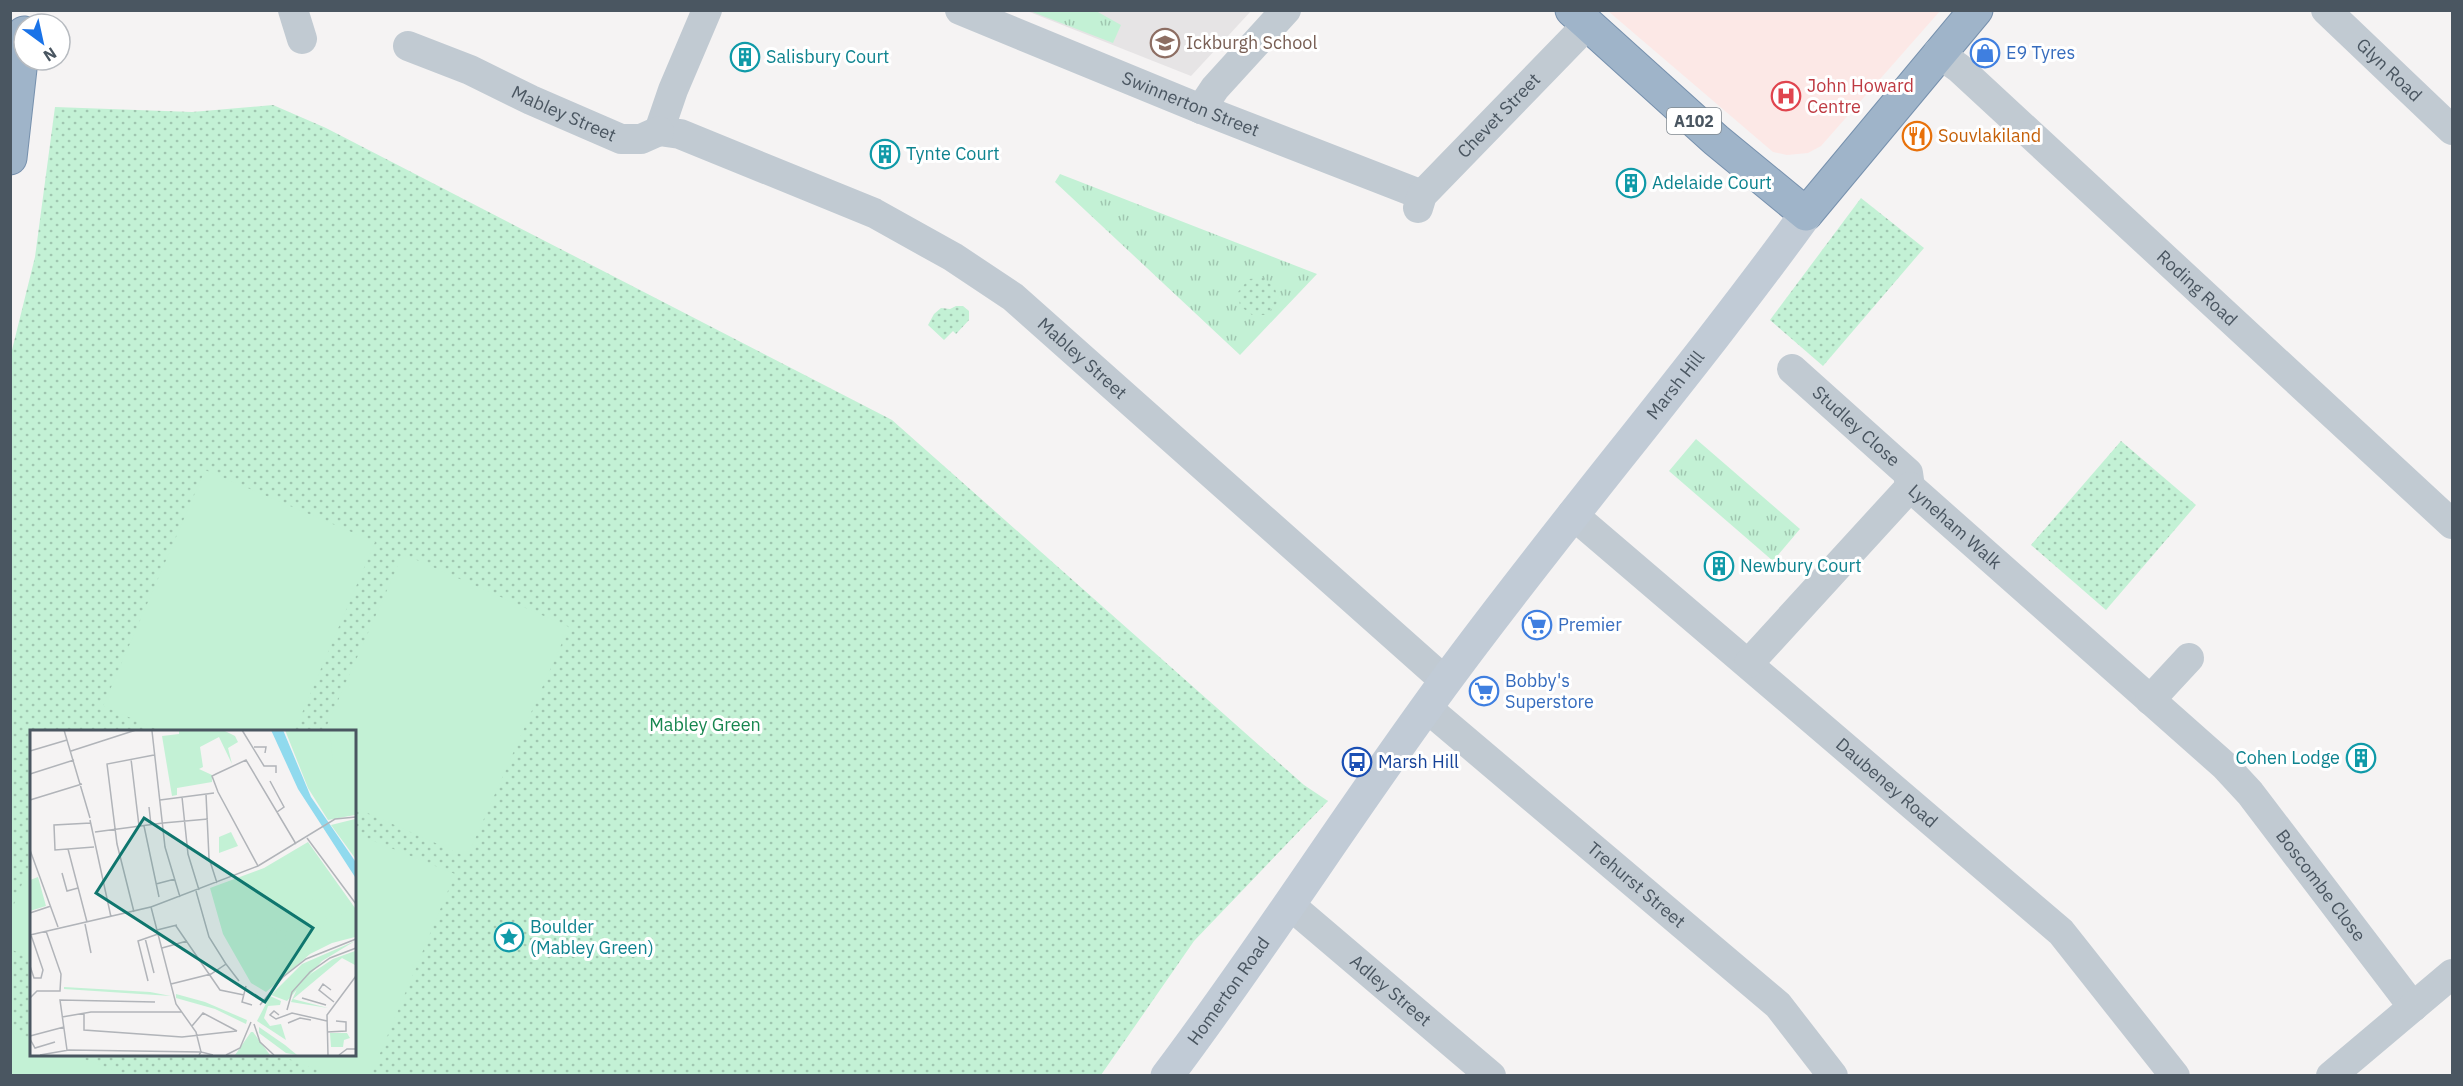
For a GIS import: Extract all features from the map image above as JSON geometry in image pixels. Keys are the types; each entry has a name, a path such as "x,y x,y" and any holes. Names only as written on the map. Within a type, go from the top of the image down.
{"highway":[{"path":"1806,214 1976,10"},
{"name":"A102","path":"1579,18 1716,140 1806,214"},
{"path":"10,158 20,72"}],"main road":[{"name":"Marsh Hill","path":"1290,905 1445,681 1572,514 1645,425 1761,276 1806,214"},
{"name":"Homerton Road","path":"1167,1076 1290,905"}],"street":[{"path":"293,10 302,39"},
{"path":"659,131 673,90 707,10"},
{"name":"Swinnerton Street","path":"960,10 1420,202"},
{"path":"1201,109 1215,88 1286,10"},
{"name":"Glyn Road","path":"2326,10 2452,130"},
{"name":"Chevet Street","path":"1420,202 1579,18"},
{"name":"Mabley Street","path":"408,46 470,70 531,100 621,139 641,139 659,131 680,134 874,213 953,256 1013,297 1445,681"},
{"name":"Roding Road","path":"1938,53 1959,68 2452,524"},
{"name":"Studley Close","path":"1791,369 1908,473 1910,487"},
{"name":"Lyneham Walk","path":"1749,663 1910,487 2225,766"},
{"name":"Daubeney Road","path":"1572,514 2061,932 2175,1076"},
{"path":"2150,700 2188,658"},
{"name":"Trehurst Street","path":"1427,708 1778,1005 1833,1076"},
{"name":"Boscombe Close","path":"2225,766 2250,793 2413,1007"},
{"name":"Adley Street","path":"1290,905 1491,1076"},
{"path":"2346,1071 2413,1007 2452,974"}],"shaded area":[{"name":"Ickburgh School","path":"1027,11 1251,11 1191,76"},
{"name":"John Howard Centre","path":"1608,11 1940,11 1821,146 1808,153 1787,155 1773,152"}],"green space":[{"path":"1030,11 1096,11 1121,25 1113,43"},
{"name":"Mabley Green","path":"273,105 326,128 892,420 1304,785 1328,801 1194,941 1101,1075 11,1076 11,354 35,257 55,107 192,112"},
{"path":"1060,174 1317,274 1240,355 1055,182"},
{"path":"1861,198 1924,248 1823,366 1770,320"},
{"path":"1263,278 1275,288 1278,302 1266,315 1252,315 1240,306 1238,292 1249,279"},
{"path":"963,306 969,311 969,320 956,334 953,331 944,340 928,325 934,314 941,308 950,309"},
{"path":"1696,439 1800,529 1773,561 1669,471"},
{"path":"2121,441 2196,505 2106,610 2031,545"},
{"path":"205,470 375,542 295,730 158,730 103,706"},
{"path":"403,554 569,627 467,857 356,808 356,730 325,730"},
{"path":"356,834 455,874 371,1075 330,1075 282,1056 356,1056"},
{"path":"30,864 30,958 10,949 11,912"},
{"path":"10,1031 30,1039 30,1056 76,1056 127,1075 11,1075"}],"place":[{"name":"Ickburgh School","path":"1165,43"},
{"name":"E9 Tyres","path":"1985,53"},
{"name":"Salisbury Court","path":"745,57"},
{"name":"John Howard Centre","path":"1786,96"},
{"name":"Souvlakiland","path":"1917,136"},
{"name":"Tynte Court","path":"885,154"},
{"name":"Adelaide Court","path":"1631,183"},
{"name":"Newbury Court","path":"1719,566"},
{"name":"Premier","path":"1537,625"},
{"name":"Bobby's Superstore","path":"1484,691"},
{"name":"Cohen Lodge","path":"2361,758"},
{"name":"Marsh Hill","path":"1357,762"},
{"name":"Boulder (Mabley Green)","path":"509,937"}]}
